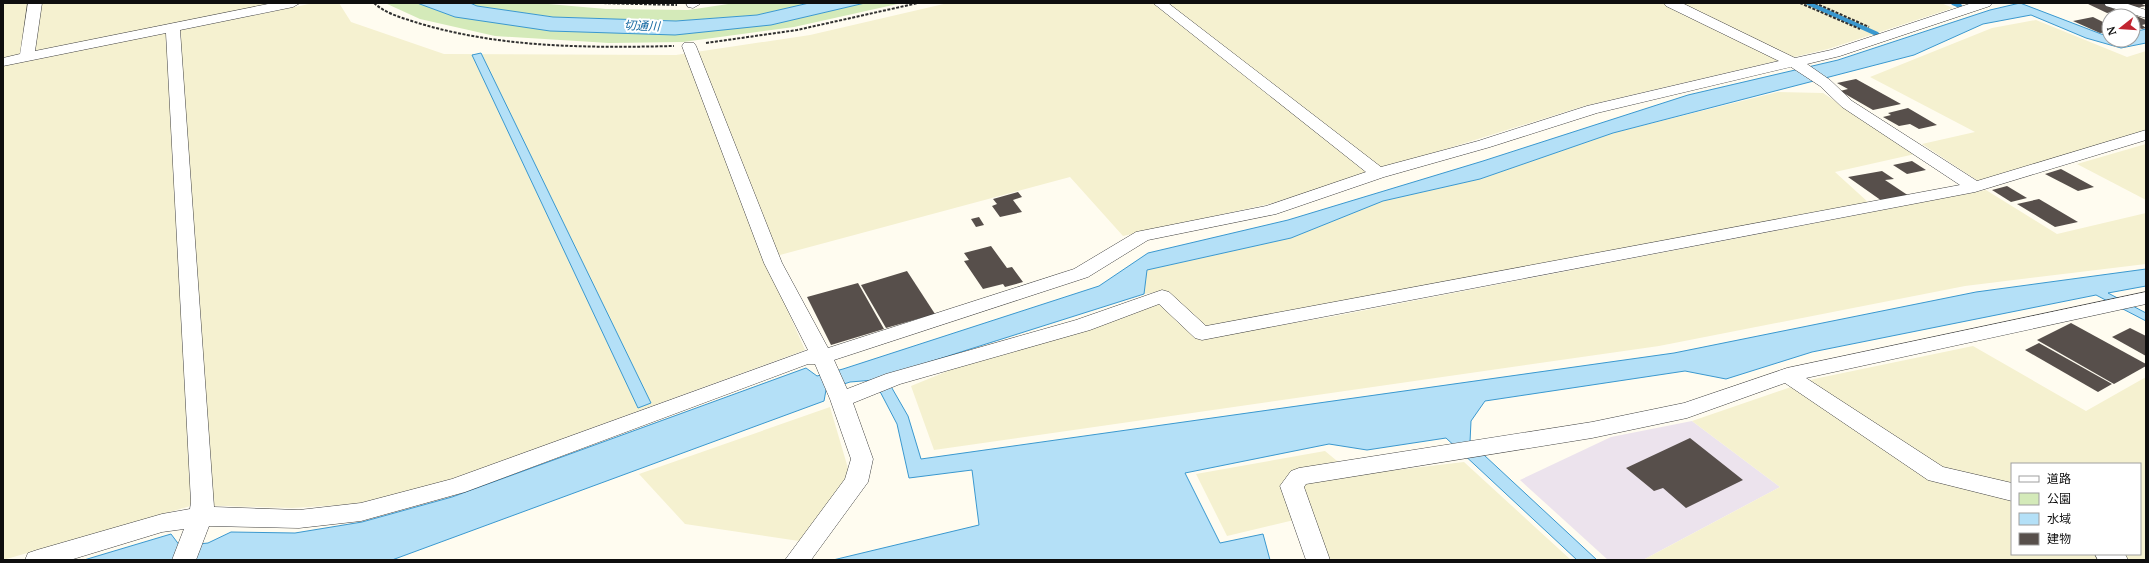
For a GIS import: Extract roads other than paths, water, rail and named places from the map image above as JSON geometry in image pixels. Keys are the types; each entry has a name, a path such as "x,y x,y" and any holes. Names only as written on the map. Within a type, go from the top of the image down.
{"street":[{"path":"27,57 35,3"},
{"path":"3,62 292,3"},
{"path":"1160,3 1378,173"},
{"path":"1671,3 1796,64 1825,83 1847,104 1976,187"},
{"path":"1947,3 1962,9"},
{"path":"832,378 1082,273 1142,236 1270,210 1378,173 1484,144 1592,109 1796,64 1984,3"},
{"path":"2111,3 2146,14"},
{"path":"173,27 203,502 200,517 188,550"},
{"path":"689,46 774,263 832,378 862,459 856,482 797,560"},
{"path":"37,560 162,523 200,517 224,516 299,519 362,512 457,486 806,357 832,378 872,386 1083,325 1162,296 1202,333 1976,187 2146,135"},
{"path":"1318,560 1292,486 1299,477 1592,430 1687,410 1786,375 2128,301"},
{"path":"1786,375 1936,474 2011,492"}],"water":[{"name":"切通川","path":"417,3 470,3 477,6 553,17 676,21 757,15 809,3 865,3 771,25 675,35 550,31 455,17"},
{"path":"2020,3 2101,34 2101,42 2086,38 2031,15 1983,24 1914,55 1613,133 1480,179 1383,201 1291,238 1147,270 1144,294 885,376 908,416 921,459 1674,353 1976,292 2146,269 2146,286 2108,293 2146,313 2146,321 2096,295 1812,352 1726,379 1685,371 1485,401 1471,421 1470,442 1597,560 1577,560 1446,438 1367,450 1329,444 1185,473 1220,543 1263,534 1270,560 833,560 979,525 972,470 909,478 897,424 874,380 850,382 826,390 824,401 392,560 84,560 171,534 180,546 208,543 231,532 295,533 362,522 452,497 806,368 817,376 843,369 1099,286 1148,253 1288,220 1483,161 1688,95 1838,60 1990,10"},
{"path":"2146,29 2146,43 2141,44 2141,30"},
{"path":"481,53 651,403 638,408 472,55"}],"waterway":[{"path":"1808,3 1877,34"},
{"path":"1953,3 1960,6"}]}
